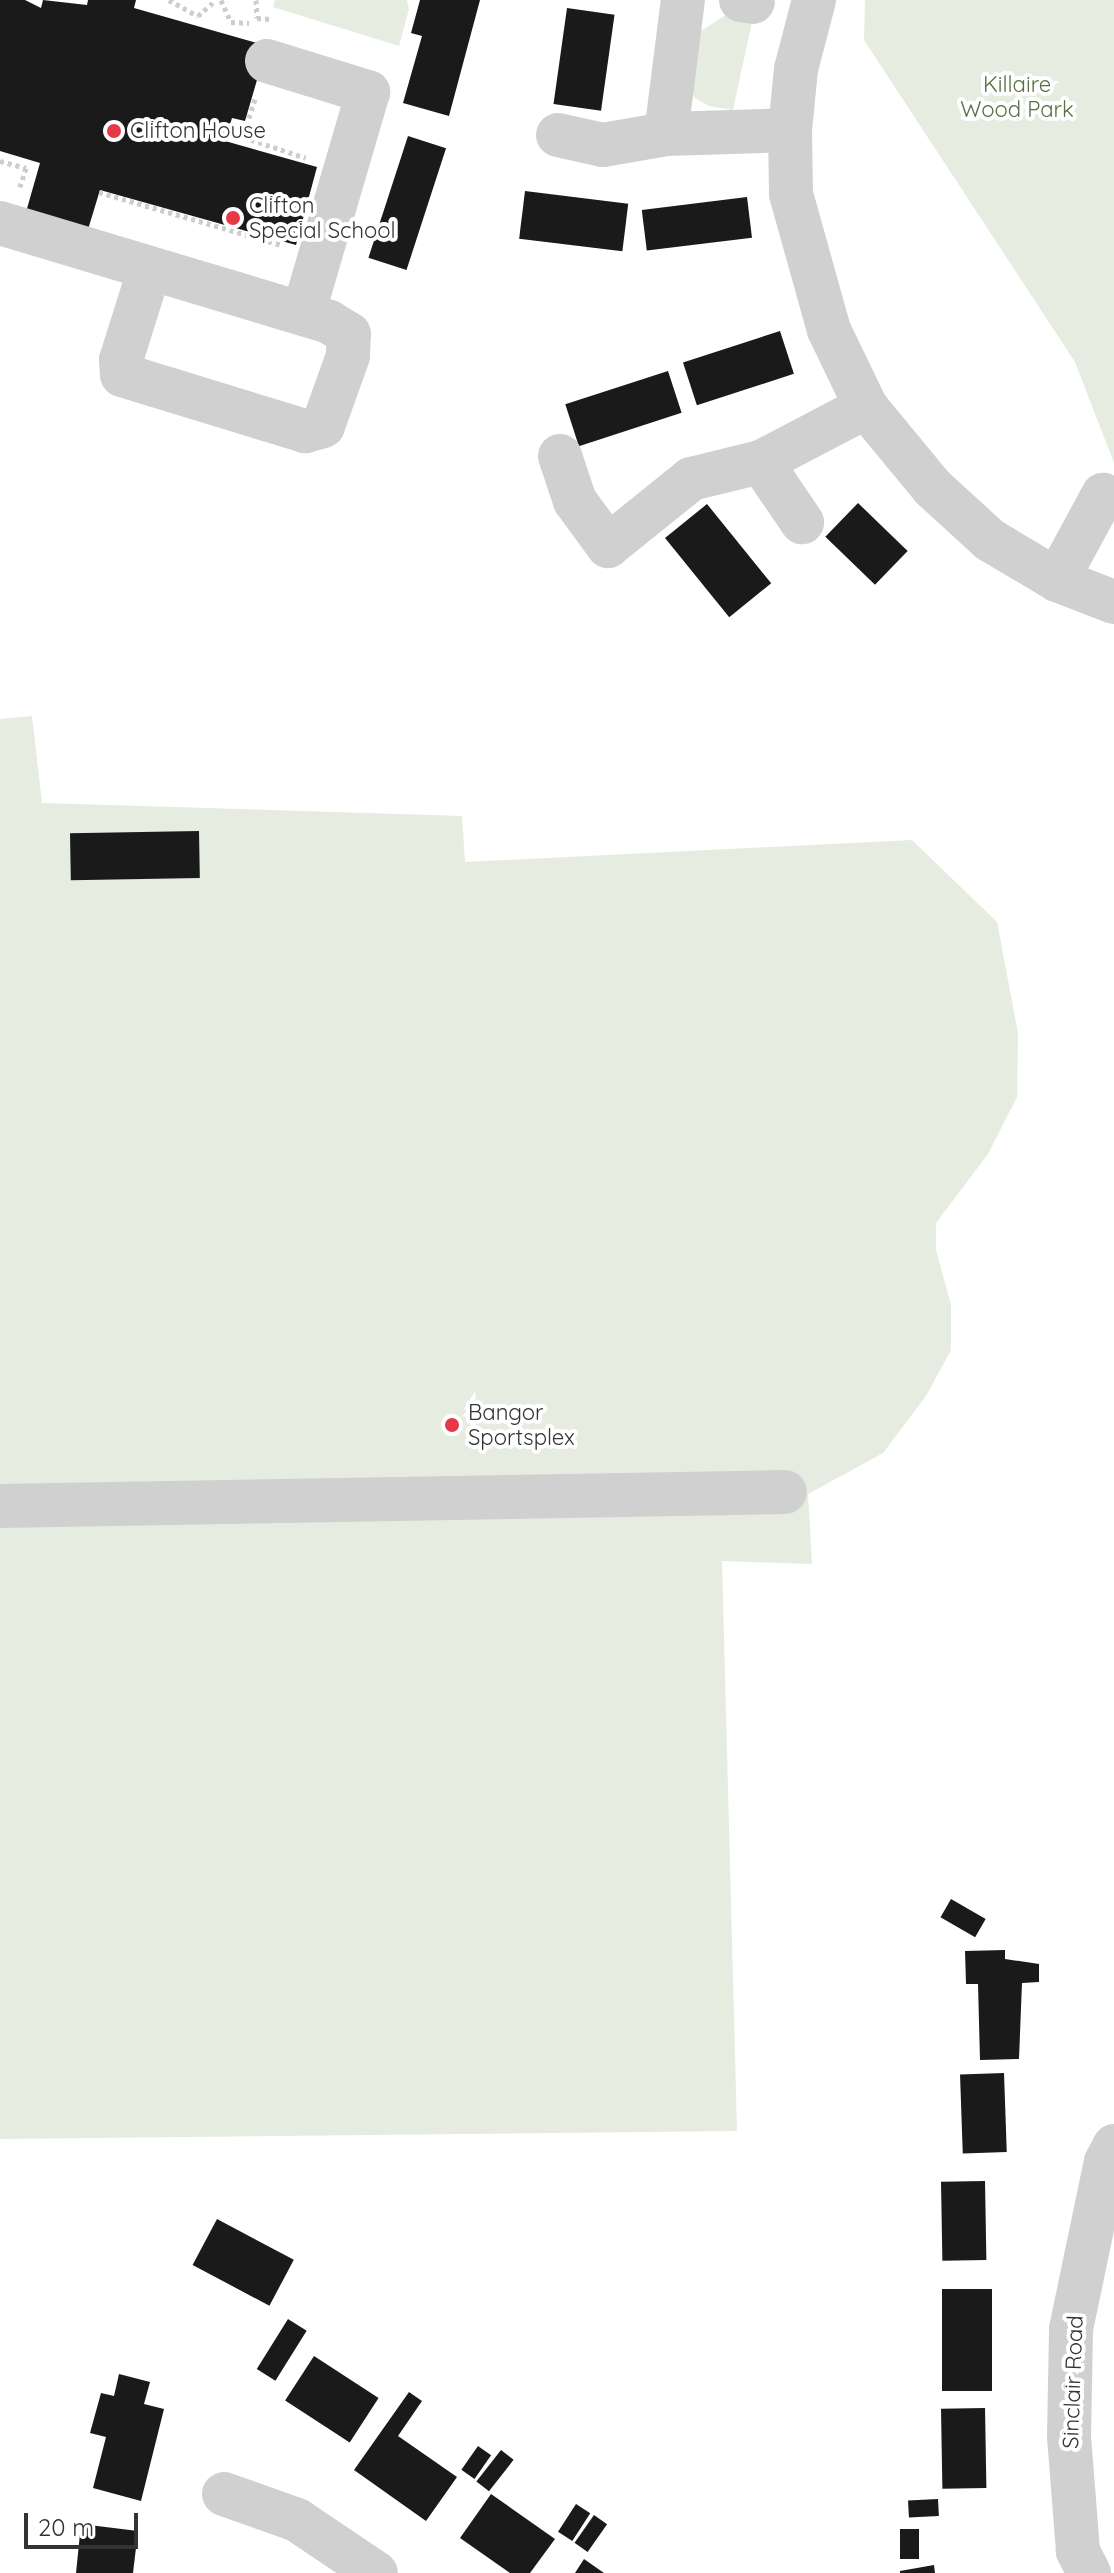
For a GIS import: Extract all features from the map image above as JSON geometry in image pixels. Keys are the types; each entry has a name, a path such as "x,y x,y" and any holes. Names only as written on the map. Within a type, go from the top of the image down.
{"street":[{"path":"666,134 683,0"},
{"path":"814,0 796,69 790,130 791,194 809,268 829,330 866,407 933,488 990,540 1057,580 1114,602"},
{"path":"267,61 368,92 303,314"},
{"path":"558,135 603,145 666,134 790,130"},
{"path":"0,223 150,268 303,314 349,334 348,356 333,410 323,426 305,431 122,375 121,360 150,268"},
{"path":"560,456 575,501 608,546 691,479 761,462 866,407"},
{"path":"761,462 802,522"},
{"path":"1057,580 1103,495"},
{"path":"0,1506 785,1492"},
{"name":"Sinclair Road","path":"1089,2573 1078,2551 1069,2436 1071,2329 1106,2162 1114,2146"},
{"path":"224,2494 297,2520 376,2573"}],"path":[{"path":"169,0 198,16 219,0 231,22 265,15 277,31 243,137 320,163"},
{"path":"256,0 257,18"},
{"path":"0,161 26,168"},
{"path":"99,192 295,249"}],"green space":[{"path":"275,0 407,0 409,9 399,46 273,7"},
{"name":"Killaire Wood Park","path":"865,0 1114,0 1114,463 1075,362 864,40"},
{"path":"726,15 752,22 733,110 709,106 695,98 690,88 699,32"},
{"name":"Bangor Sportsplex","path":"32,716 42,803 462,816 465,862 912,840 997,922 1018,1033 1017,1097 988,1154 936,1223 936,1250 951,1305 951,1350 926,1396 883,1453 808,1494 812,1564 722,1561 737,2131 0,2139 0,719"}],"building":[{"name":"Clifton House","path":"0,0 25,0 41,8 43,0 87,5 88,0 136,0 134,8 267,46 245,121 232,118 225,141 317,167 296,245 100,190 86,236 24,219 40,163 0,151"},
{"path":"420,0 480,0 449,116 403,103 422,36 411,33"},
{"path":"567,8 615,15 601,111 554,104"},
{"path":"408,136 446,148 406,270 368,258"},
{"path":"525,191 628,204 622,251 519,239"},
{"path":"747,197 752,238 647,251 642,210"},
{"path":"780,331 794,374 697,405 683,363"},
{"path":"668,371 682,413 579,446 565,404"},
{"path":"858,503 908,551 875,585 825,537"},
{"path":"707,504 771,583 729,617 665,538"},
{"path":"199,831 200,878 71,880 70,833"},
{"path":"951,1899 986,1919 975,1937 941,1917"},
{"path":"1005,1950 1005,1959 1039,1964 1039,1982 1022,1983 1019,2059 980,2060 978,1984 966,1984 965,1951"},
{"path":"1004,2073 1007,2152 963,2153 960,2075"},
{"path":"985,2181 986,2260 942,2261 941,2182"},
{"path":"217,2219 294,2260 269,2306 193,2265"},
{"path":"942,2289 992,2289 992,2391 942,2391"},
{"path":"288,2319 307,2331 275,2381 257,2369"},
{"path":"314,2356 379,2398 350,2442 285,2400"},
{"path":"119,2374 150,2382 144,2404 164,2409 141,2501 93,2488 106,2437 90,2433 101,2393 114,2396"},
{"path":"409,2392 422,2401 398,2436 457,2477 426,2521 354,2470"},
{"path":"985,2408 986,2488 942,2489 941,2409"},
{"path":"478,2446 491,2455 474,2479 461,2470"},
{"path":"501,2450 514,2460 489,2491 476,2482"},
{"path":"491,2494 555,2539 530,2573 510,2573 460,2538"},
{"path":"938,2499 939,2516 909,2518 908,2501"},
{"path":"576,2504 590,2513 572,2541 558,2532"},
{"path":"594,2515 607,2524 588,2552 574,2543"},
{"path":"81,2524 138,2531 133,2573 76,2573"},
{"path":"900,2529 919,2529 919,2559 900,2559"},
{"path":"584,2559 604,2573 575,2573"},
{"path":"934,2565 935,2573 900,2573 900,2571"}],"place":[{"name":"Clifton House","path":"114,131"},
{"name":"Clifton Special School","path":"233,218"},
{"name":"Bangor Sportsplex","path":"452,1425"}]}
